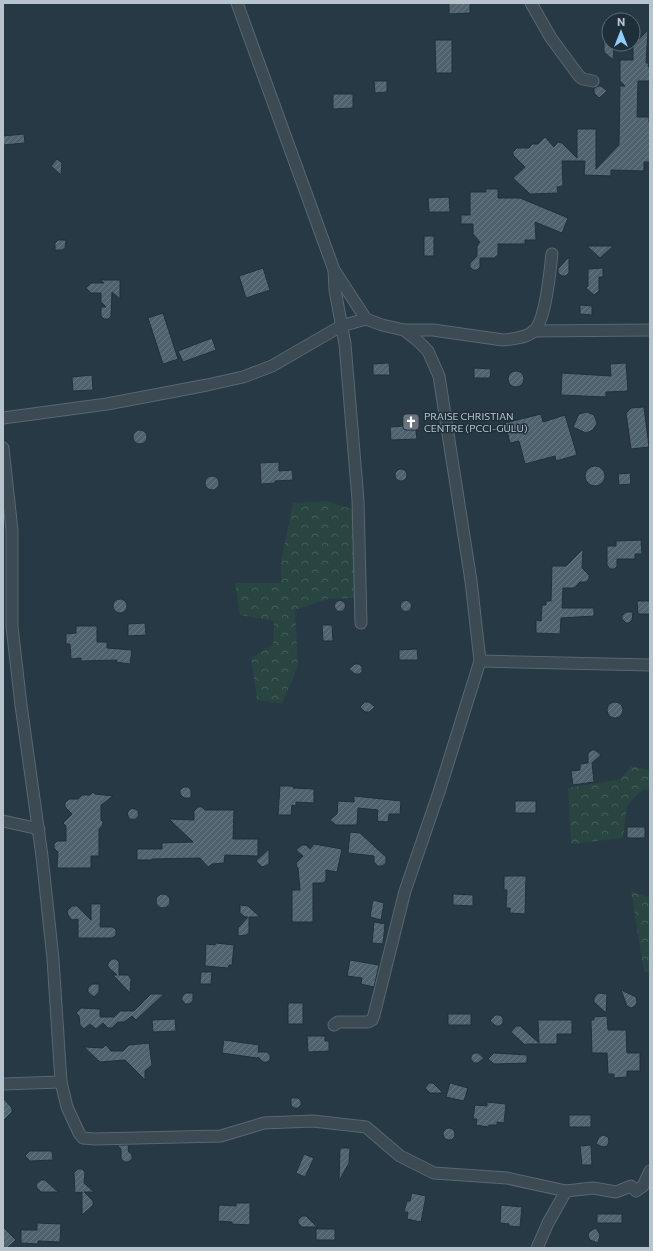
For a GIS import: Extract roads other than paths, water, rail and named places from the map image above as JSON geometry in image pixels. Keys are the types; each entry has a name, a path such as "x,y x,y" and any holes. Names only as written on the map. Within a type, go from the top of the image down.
{"street":[{"path":"237,3 334,270 366,319"},
{"path":"532,3 551,38 579,76 583,79 593,81"},
{"path":"3,418 107,404 207,386 244,377 272,366 341,326 366,319 382,325 404,330 433,330 503,340 514,339 526,335 538,326 545,305 552,254"},
{"path":"334,270 334,290 346,352 358,500 361,623"},
{"path":"334,1025 338,1022 368,1022 372,1020 405,891 439,792 480,661 471,581 439,376 428,351 404,330"},
{"path":"533,331 650,330"},
{"path":"3,448 12,530 12,628 21,705 39,829 53,959 61,1082 67,1107 79,1133 83,1138 221,1136 264,1123 313,1121 366,1128 400,1156 434,1173 507,1178 566,1191 593,1188 616,1192 631,1186 636,1191 642,1186 650,1171"},
{"path":"480,661 650,665"},
{"path":"3,821 39,829"},
{"path":"3,1084 61,1082"},
{"path":"537,1248 548,1223 566,1191"}],"place":[{"name":"PRAISE CHRISTIAN CENTRE (PCCI-GULU)","path":"411,422"}]}
